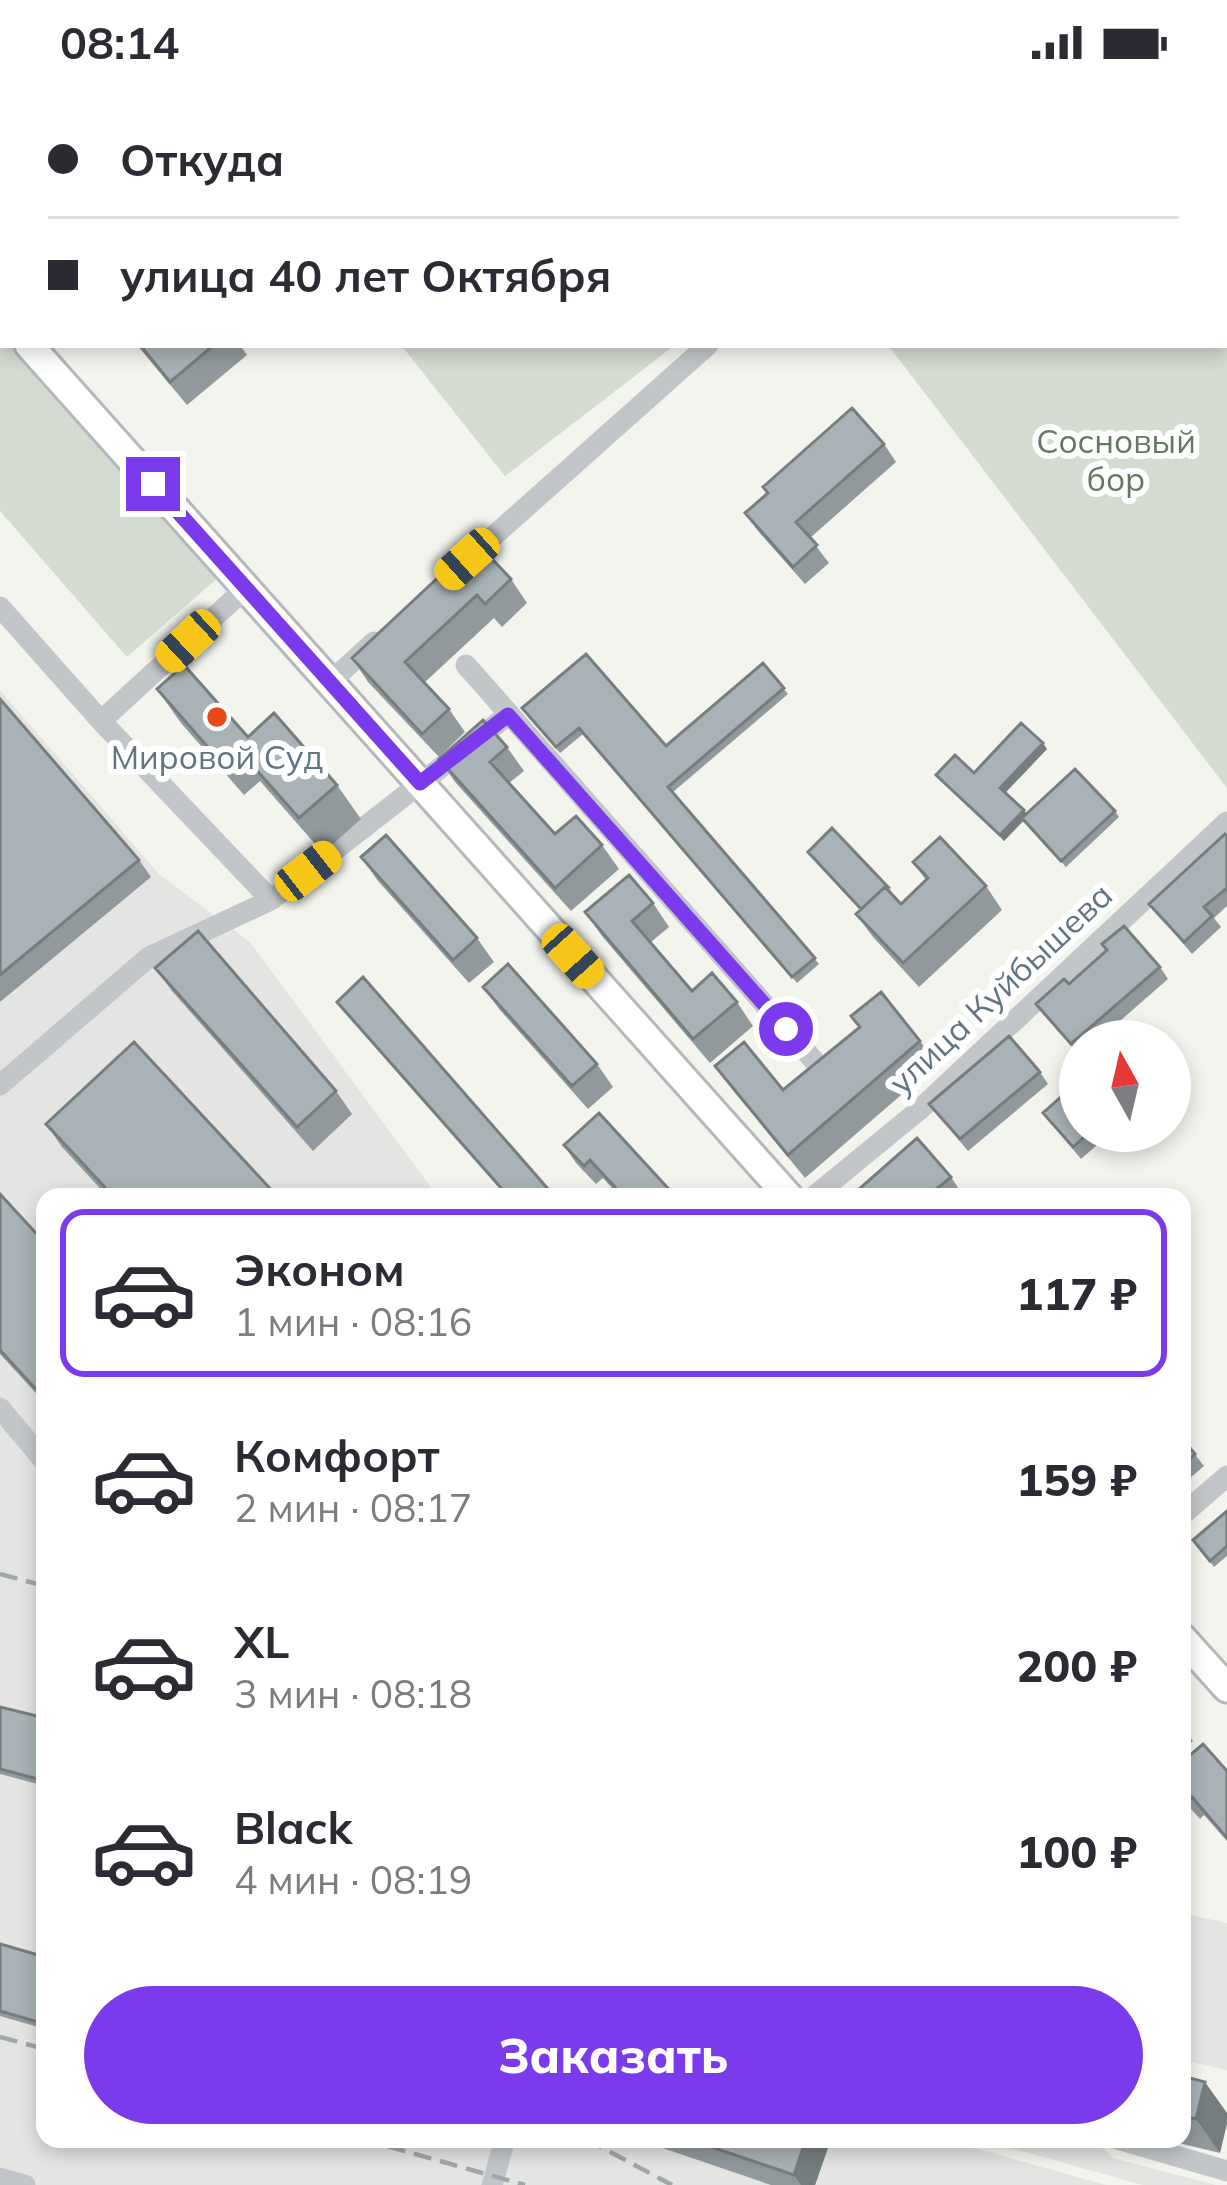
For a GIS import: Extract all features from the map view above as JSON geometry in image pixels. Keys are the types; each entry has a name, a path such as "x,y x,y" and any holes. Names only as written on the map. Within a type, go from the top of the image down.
{"main road":[{"path":"32,348 781,1188"},
{"path":"1191,1648 1227,1688"}],"street":[{"path":"450,574 705,348"},
{"path":"101,721 246,588"},
{"path":"0,607 271,900"},
{"path":"330,682 398,620"},
{"path":"466,665 817,1064"},
{"path":"0,1085 149,958 271,900 508,715"},
{"name":"улица Куйбышева","path":"824,1188 918,1111 1227,822"},
{"path":"0,1408 36,1451"},
{"path":"1191,1507 1227,1475"},
{"path":"492,2185 503,2148"},
{"path":"1148,2148 1227,2171"},
{"path":"0,2178 25,2185"}],"shaded area":[{"path":"0,690 159,874 250,942 431,1188 36,1188 36,2148 974,2148 1106,2185 0,2185"},
{"path":"1191,1915 1227,1923 1227,2070 1191,2062"},
{"path":"1011,2148 1103,2148 1113,2158 1216,2185 1143,2185"}],"green space":[{"path":"0,348 16,348 220,576 127,657 0,511"},
{"path":"403,348 671,348 505,476"},
{"name":"Сосновый бор","path":"890,348 1227,348 1227,788"}],"building":[{"path":"142,348 210,348 170,382"},
{"path":"852,408 884,444 796,522 817,545 793,567 745,513 768,493 763,487"},
{"path":"476,542 511,579 485,604 477,595 405,662 449,709 422,734 352,658"},
{"path":"586,654 666,746 763,663 784,688 668,787 815,958 792,977 579,728 556,747 522,708"},
{"path":"184,665 248,737 274,713 337,785 299,818 236,747 220,761 157,689"},
{"path":"0,699 139,860 0,975"},
{"path":"483,720 507,747 490,762 555,834 576,816 602,845 555,888 439,759"},
{"path":"1021,723 1043,743 1000,788 1024,810 1000,835 936,775 955,755 974,773"},
{"path":"1075,769 1115,811 1061,861 1022,818"},
{"path":"832,828 888,887 861,909 808,852"},
{"path":"1225,834 1227,888 1204,907 1212,916 1184,942 1149,904"},
{"path":"386,835 477,938 453,960 361,857"},
{"path":"940,837 986,886 903,963 856,914 885,887 901,904 928,878 913,862"},
{"path":"629,875 653,903 632,921 692,991 712,973 737,1002 693,1039 585,912"},
{"path":"1124,926 1160,967 1099,1020 1059,1020 1059,1030 1036,1004 1064,979 1069,984 1107,950 1102,944"},
{"path":"198,931 336,1091 297,1127 155,968"},
{"path":"508,964 597,1064 572,1086 483,987"},
{"path":"363,977 547,1188 501,1188 337,1002"},
{"path":"881,992 920,1041 788,1155 715,1066 744,1042 783,1090 860,1027 851,1016"},
{"path":"1009,1036 1040,1072 960,1139 929,1104"},
{"path":"134,1042 270,1188 106,1188 46,1124"},
{"path":"1059,1099 1059,1131 1043,1113"},
{"path":"599,1113 668,1188 616,1188 590,1160 584,1166 564,1145"},
{"path":"917,1138 951,1177 938,1188 860,1188"},
{"path":"0,1194 36,1233 36,1389 0,1350"},
{"path":"1227,1511 1227,1546 1210,1561 1193,1540"},
{"path":"0,1707 36,1716 36,1779 0,1769"},
{"path":"1203,1744 1227,1771 1227,1838 1191,1798 1191,1754"},
{"path":"0,1944 36,1954 36,2021 0,2011"},
{"path":"1191,2078 1205,2082 1196,2119 1191,2118"},
{"path":"714,2148 803,2148 794,2175"}],"railway":[{"path":"0,1574 36,1584"},
{"path":"0,2037 36,2047"},
{"path":"394,2148 525,2185"},
{"path":"603,2148 672,2185"}],"place":[{"name":"Мировой Суд","path":"217,717"}],"route":[{"path":"153,484 420,783 508,715 786,1029"}]}
